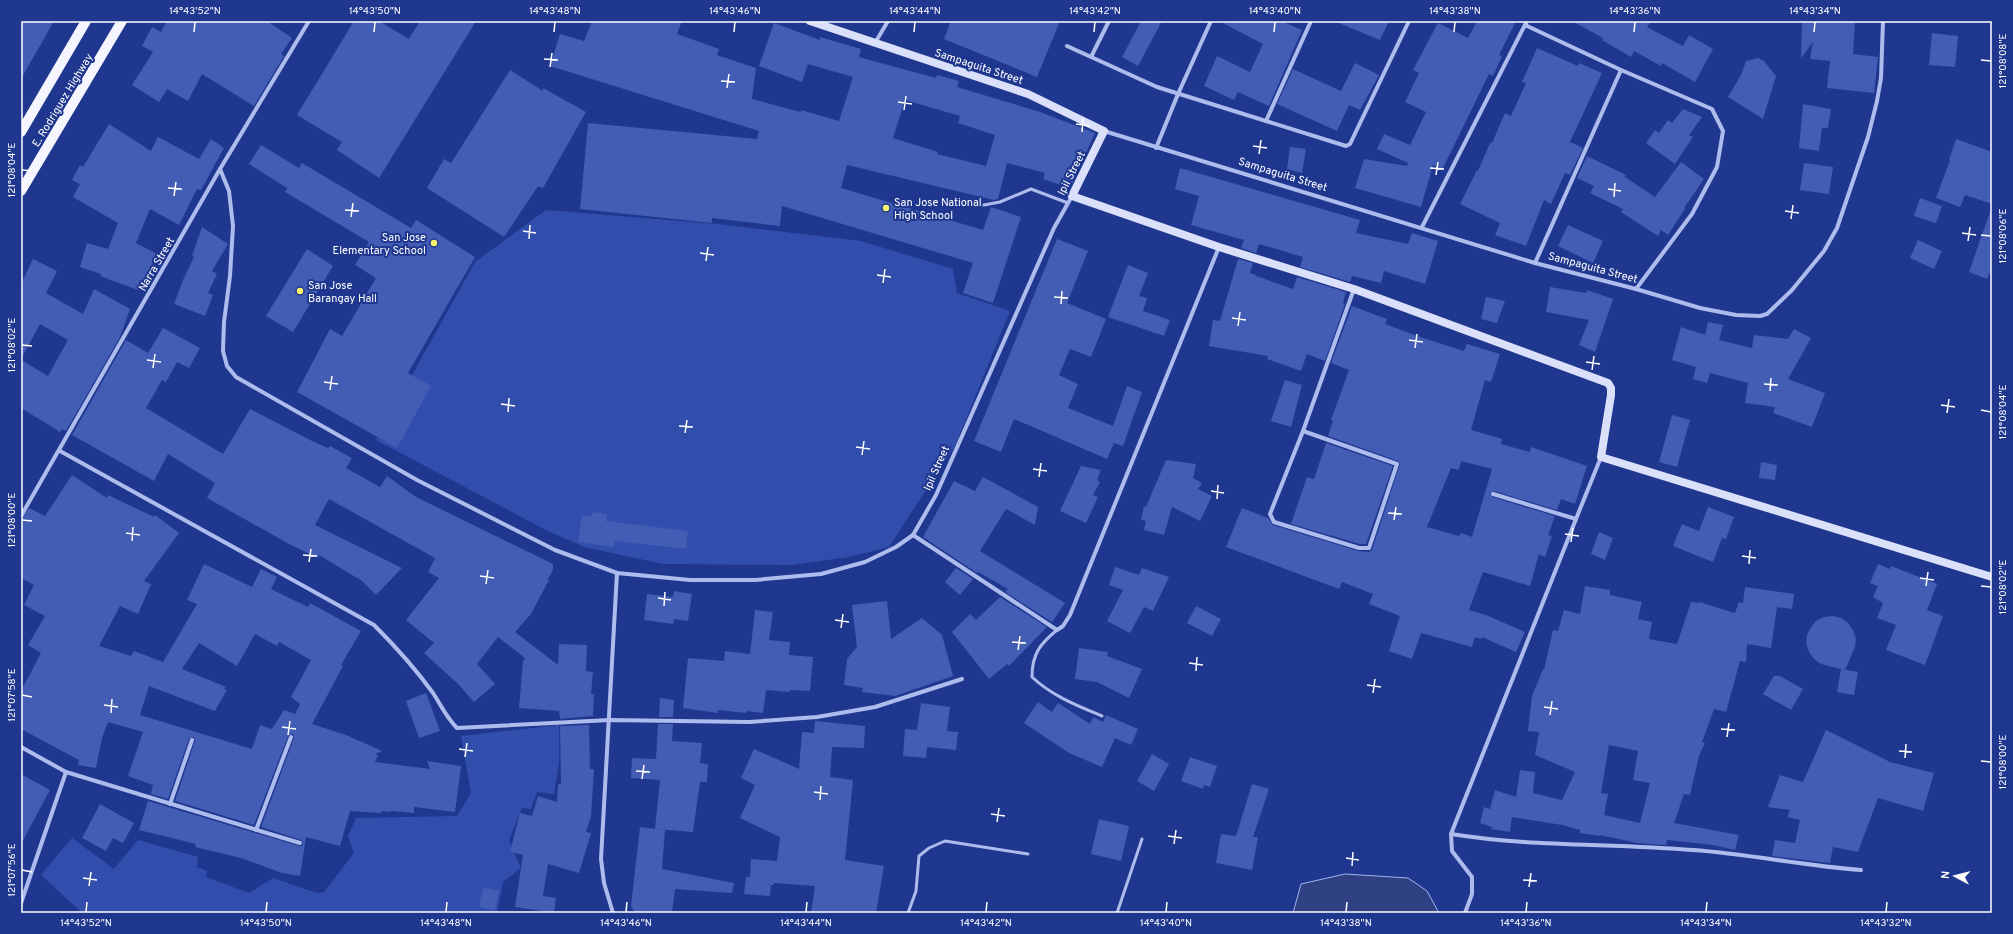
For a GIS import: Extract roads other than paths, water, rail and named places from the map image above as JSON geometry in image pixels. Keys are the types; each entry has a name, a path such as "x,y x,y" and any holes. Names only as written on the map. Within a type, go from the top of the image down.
{"main road":[{"name":"E. Rodriguez Highway","path":"21,132 86,21"},
{"name":"E. Rodriguez Highway","path":"21,192 122,21"}],"street":[{"name":"Narra Street","path":"21,516 60,451 220,169 309,21"},
{"name":"Sampaguita Street","path":"810,21 1028,94 1104,131 1156,148 1422,227 1534,263 1636,289 1700,308 1736,316 1760,316 1767,314 1792,290 1824,251 1837,228 1868,137 1877,101 1881,78 1884,21"},
{"path":"875,44 888,21"},
{"path":"1091,57 1109,21"},
{"path":"1156,148 1178,94 1211,21"},
{"path":"1266,121 1311,21"},
{"path":"1068,46 1157,87 1348,146 1364,117 1409,21"},
{"path":"1422,227 1527,21"},
{"path":"1524,25 1621,70 1712,109 1723,131 1717,167 1695,207 1636,289"},
{"path":"1534,263 1621,70"},
{"name":"Ipil Street","path":"220,169 229,191 233,226 230,276 224,322 223,351 227,366 236,377 424,484 555,550 617,572 690,580 748,580 821,574 865,562 896,548 913,535 936,495 1054,228 1070,200 1104,131"},
{"path":"1070,200 1354,289 1608,383 1611,388 1601,457 1451,834 1452,851 1472,877 1472,894 1465,913"},
{"path":"913,535 1057,630 1063,626 1070,615 1219,247"},
{"path":"1303,431 1397,464 1369,548 1359,548 1274,522 1270,514 1303,431 1354,289"},
{"path":"60,451 374,625 405,656 433,694 448,719 457,728 610,720 749,722 817,717 875,707 962,679"},
{"path":"1601,457 1992,577"},
{"path":"1493,494 1576,519"},
{"path":"613,913 604,883 601,859 610,720 617,572"},
{"path":"256,830 291,737"},
{"path":"170,804 192,740"},
{"path":"21,747 66,772 300,843"},
{"path":"21,903 66,772"},
{"path":"1451,834 1504,841 1692,850 1861,870"}],"lane":[{"path":"964,204 984,205 1000,202 1031,189 1070,200"},
{"path":"1057,630 1046,638 1036,652 1032,663 1032,677 1043,687 1078,706 1102,716"},
{"path":"1117,913 1142,839"},
{"path":"908,913 916,891 919,856 929,848 945,841 1028,854"}],"place":[{"name":"San Jose National High School","path":"886,208"},
{"name":"San Jose Elementary School","path":"434,243"},
{"name":"San Jose Barangay Hall","path":"300,291"}]}
